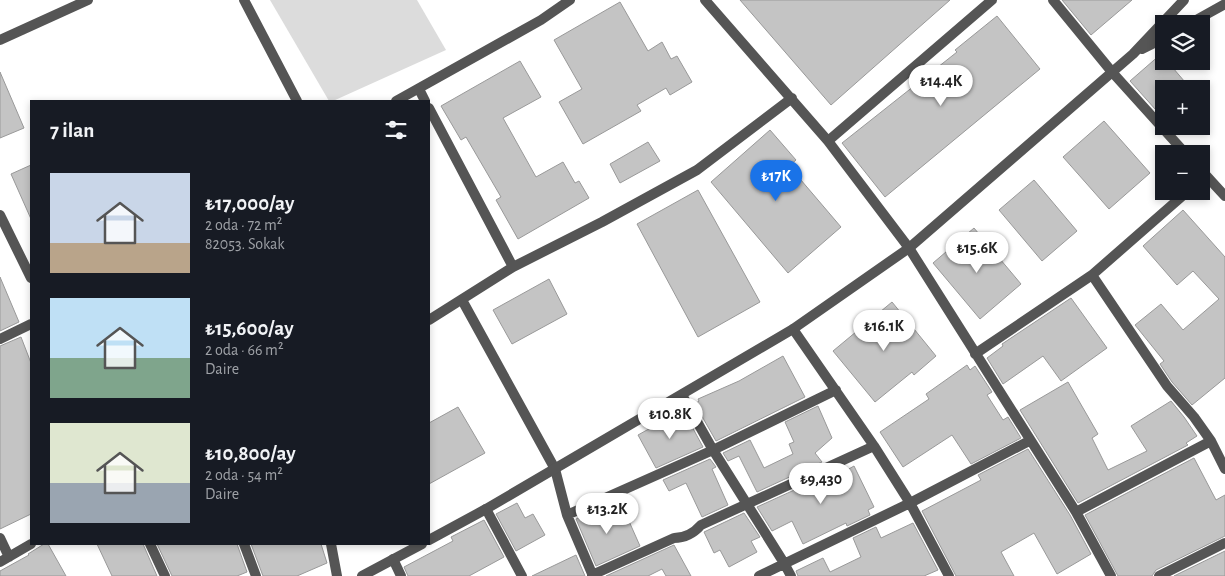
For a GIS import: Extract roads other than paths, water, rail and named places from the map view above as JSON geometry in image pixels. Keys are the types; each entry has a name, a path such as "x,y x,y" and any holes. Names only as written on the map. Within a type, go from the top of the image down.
{"street":[{"path":"0,40 88,0"},
{"path":"244,0 296,100"},
{"path":"398,100 541,20 570,0"},
{"path":"705,0 828,140 909,248 1029,441 1076,512 1112,576"},
{"path":"828,140 992,0"},
{"path":"1053,0 1112,72 1178,145"},
{"path":"430,539 555,469 793,329 909,248 1133,54 1184,0"},
{"path":"1205,15 1225,4"},
{"path":"1133,54 1155,43"},
{"path":"418,89 424,100"},
{"path":"430,319 513,266 602,222 697,170 792,98"},
{"path":"430,110 513,266"},
{"path":"1210,182 1225,196"},
{"path":"975,354 1092,275 1178,200"},
{"path":"0,215 30,276"},
{"path":"1092,275 1167,386 1194,417 1211,441 1225,469"},
{"path":"462,300 555,469 567,515 593,575 674,538 681,538 701,526 874,446"},
{"path":"0,339 30,324"},
{"path":"793,329 874,446 910,503 949,576"},
{"path":"567,515 713,450 836,390"},
{"path":"682,395 713,450 791,576"},
{"path":"759,576 910,503 1029,441"},
{"path":"1076,512 1211,441"},
{"path":"486,509 522,576"},
{"path":"0,538 4,560 30,545"},
{"path":"1159,576 1225,543"},
{"path":"150,545 165,576"},
{"path":"244,545 256,576"},
{"path":"331,545 337,576"},
{"path":"362,576 420,545"},
{"path":"393,559 401,576"}]}
